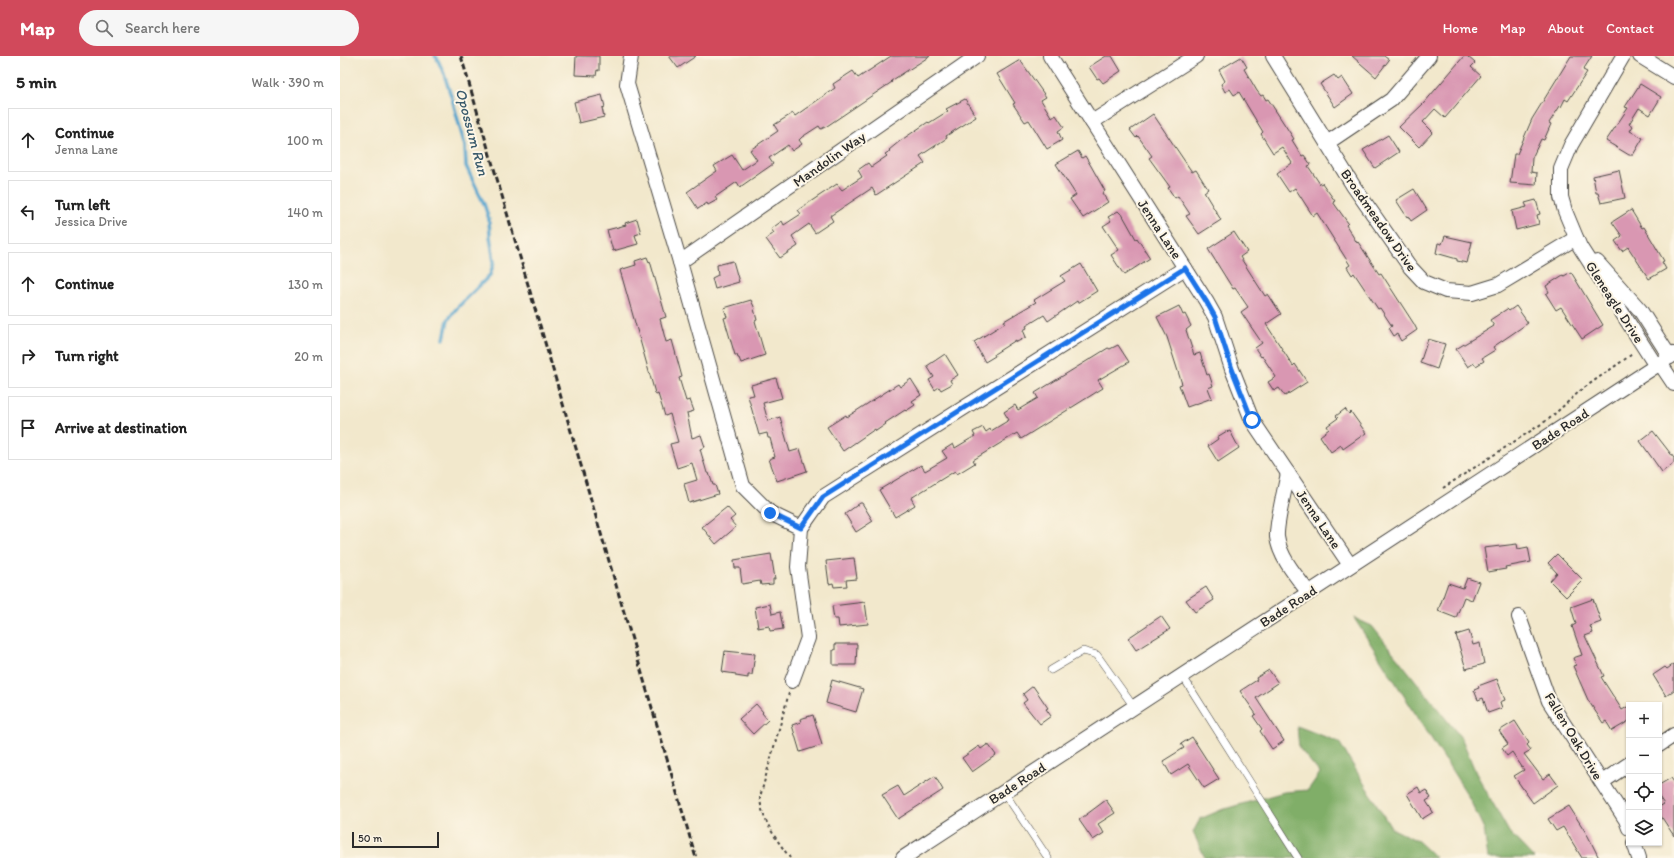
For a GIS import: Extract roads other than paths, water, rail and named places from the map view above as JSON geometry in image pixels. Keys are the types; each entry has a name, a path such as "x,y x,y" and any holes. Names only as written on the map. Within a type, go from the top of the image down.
{"street":[{"path":"631,56 627,84 680,262 743,486 770,513 801,528"},
{"name":"Mandolin Way","path":"680,262 977,56"},
{"name":"Jenna Lane","path":"1050,56 1215,317 1232,369 1252,420 1350,566"},
{"path":"1092,122 1196,56"},
{"name":"Broadmeadow Drive","path":"1273,56 1354,186 1410,267 1424,282 1446,290 1472,294 1498,286 1576,238"},
{"path":"1327,143 1391,100 1429,56"},
{"name":"Gleneagle Drive","path":"1624,56 1571,145 1561,169 1561,197 1564,211 1576,238 1640,310 1665,360 1674,384"},
{"path":"1640,56 1674,77"},
{"path":"792,681 808,638 798,567 801,528 823,497 1185,268"},
{"name":"Bade Road","path":"903,858 1665,360"},
{"name":"Jenna Lane","path":"1288,473 1277,536 1282,554 1293,573 1309,593"},
{"name":"Fallen Oak Drive","path":"1519,617 1549,701 1626,820"},
{"path":"1662,743 1674,735"},
{"path":"1602,782 1626,766"},
{"path":"1635,846 1639,858"}],"lane":[{"path":"1051,670 1083,651 1096,655 1134,707"},
{"path":"1182,676 1298,858"},
{"path":"1004,792 1048,858"}],"waterway":[{"name":"Opossum Run","path":"435,56 444,74 453,102 465,146 466,166 484,204 489,219 494,262 490,275 456,309 448,320 444,339"}],"railway":[{"path":"461,56 696,858"}]}
